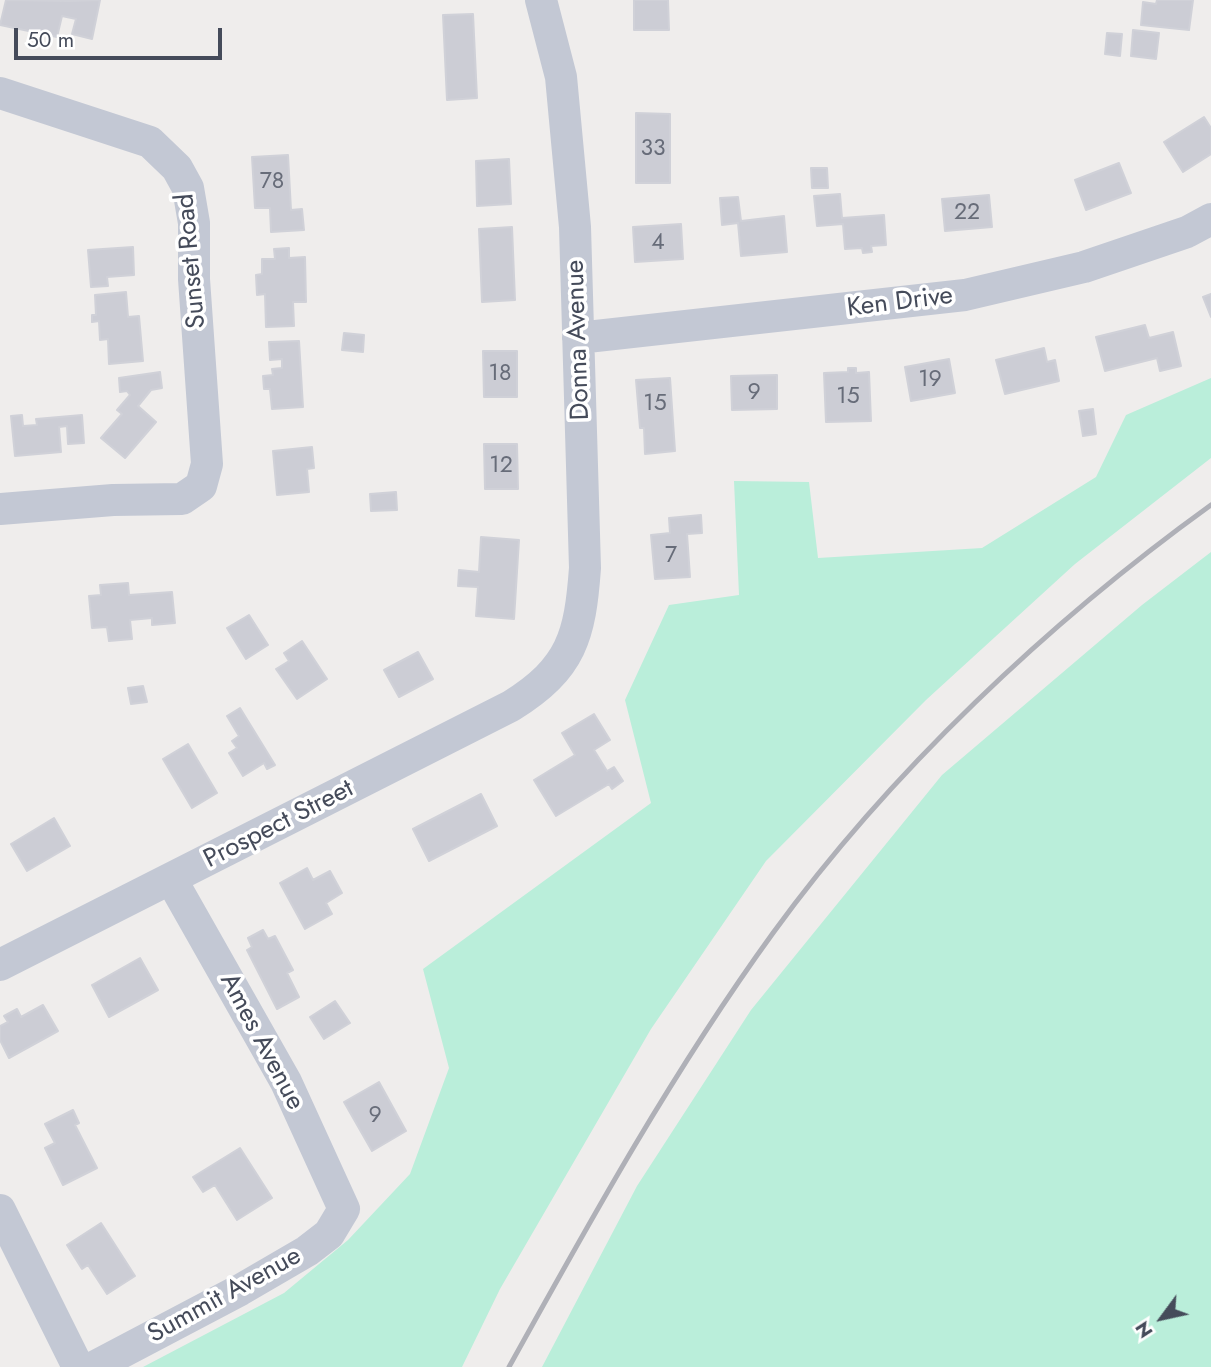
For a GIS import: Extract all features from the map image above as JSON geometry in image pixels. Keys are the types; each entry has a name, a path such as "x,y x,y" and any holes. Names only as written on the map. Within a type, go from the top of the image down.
{"street":[{"name":"Donna Avenue","path":"541,0 558,65 575,227 585,555 582,608 574,639 552,675"},
{"name":"Sunset Road","path":"0,93 150,142 177,167 188,188 194,223 194,278 207,464 201,486 182,499 113,500 0,509"},
{"name":"Ken Drive","path":"578,338 965,295 1084,267 1187,232 1211,219"},
{"name":"Prospect Street","path":"0,965 512,706 552,675"},
{"name":"Ames Avenue","path":"171,879 286,1082 344,1209"},
{"name":"Summit Avenue","path":"94,1367 240,1290 307,1251 329,1234 344,1209"},
{"path":"0,1210 78,1367"}],"green space":[{"path":"1211,378 1211,458 1075,564 926,700 766,861 651,1029 500,1289 462,1367 143,1367 284,1293 348,1240 410,1174 449,1068 423,969 651,803 625,700 669,605 739,595 734,481 809,482 818,558 982,548 1096,477 1126,415"},
{"path":"1211,552 1211,1367 542,1367 637,1186 751,1010 942,775 1142,605"}],"building":[{"path":"6,0 100,0 92,39 72,34 76,19 62,16 57,37 0,25"},
{"path":"634,0 668,0 669,30 634,30"},
{"path":"1157,0 1193,0 1189,30 1141,25 1143,2 1156,4"},
{"path":"473,14 477,98 447,100 443,15"},
{"path":"1133,30 1159,33 1156,59 1131,56"},
{"path":"1107,33 1122,34 1120,56 1105,54"},
{"path":"636,113 670,114 670,183 636,183"},
{"path":"1204,117 1211,128 1211,154 1183,172 1164,142"},
{"path":"288,155 291,210 302,209 304,230 271,232 270,208 255,208 252,157"},
{"path":"509,159 511,204 477,206 476,161"},
{"path":"1119,163 1131,193 1086,210 1075,180"},
{"path":"811,168 827,168 828,188 812,188"},
{"path":"840,194 842,218 884,215 886,245 871,246 872,252 863,253 862,248 845,249 843,224 817,226 814,196"},
{"path":"989,195 992,227 945,231 942,199"},
{"path":"738,197 741,221 784,216 787,252 741,256 738,223 722,225 720,198"},
{"path":"681,224 683,259 635,262 633,227"},
{"path":"512,227 515,300 482,302 479,229"},
{"path":"133,247 134,275 107,277 108,286 91,287 88,250"},
{"path":"289,248 289,258 305,257 306,302 293,302 294,326 266,327 265,294 257,295 256,275 262,274 262,259 275,259 274,249"},
{"path":"126,292 128,317 139,316 143,361 109,364 108,339 100,340 99,321 92,322 92,315 96,315 95,295"},
{"path":"1211,294 1211,317 1203,297"},
{"path":"1145,325 1149,338 1173,332 1181,366 1160,371 1157,358 1105,371 1096,337"},
{"path":"344,333 364,335 363,352 342,350"},
{"path":"299,341 303,407 272,409 270,389 264,389 263,376 273,375 272,369 282,368 282,359 270,360 269,342"},
{"path":"1044,348 1047,362 1055,360 1059,381 1005,394 996,360"},
{"path":"483,351 517,351 517,397 484,397"},
{"path":"949,359 955,393 911,401 905,367"},
{"path":"848,368 856,368 856,373 869,372 871,421 826,422 824,373 848,372"},
{"path":"160,372 162,388 151,390 138,406 156,422 125,458 101,438 122,414 117,410 130,395 127,391 120,392 119,378"},
{"path":"777,375 777,409 732,410 731,376"},
{"path":"670,378 675,451 645,454 644,428 640,428 636,380"},
{"path":"1093,409 1096,434 1083,436 1079,411"},
{"path":"22,415 23,426 37,425 36,419 82,415 84,443 68,444 67,426 59,427 61,452 15,456 11,416"},
{"path":"484,444 517,444 518,489 485,489"},
{"path":"312,447 314,468 307,469 309,492 277,495 273,451"},
{"path":"396,492 397,510 371,511 370,494"},
{"path":"701,515 702,533 687,534 690,577 655,579 651,535 670,533 669,518"},
{"path":"481,537 519,540 514,619 476,616 478,587 458,586 459,570 479,572"},
{"path":"128,583 129,595 172,592 175,623 152,625 152,618 130,620 132,639 109,641 107,627 92,628 89,596 101,595 100,585"},
{"path":"249,615 268,645 246,659 227,628"},
{"path":"302,641 327,679 297,699 276,669 289,661 284,653"},
{"path":"418,652 433,679 399,697 384,670"},
{"path":"143,686 147,702 131,704 128,688"},
{"path":"240,708 275,765 267,769 264,763 243,776 229,753 237,748 232,741 239,736 227,716"},
{"path":"594,714 610,740 594,750 607,771 614,767 623,781 612,789 609,784 556,816 534,780 575,755 562,733"},
{"path":"188,744 217,793 192,808 163,759"},
{"path":"481,794 497,826 429,861 413,829"},
{"path":"54,818 70,846 27,871 11,844"},
{"path":"307,868 313,880 330,871 342,893 326,903 332,914 305,929 280,883"},
{"path":"263,930 268,939 275,936 293,970 287,973 299,997 277,1009 247,950 252,947 248,938"},
{"path":"140,958 158,990 109,1017 92,985"},
{"path":"335,1001 350,1023 324,1039 310,1017"},
{"path":"43,1005 58,1031 9,1058 0,1040 0,1026 8,1022 4,1016 17,1009 21,1017"},
{"path":"379,1082 406,1131 372,1151 344,1102"},
{"path":"73,1110 79,1123 75,1125 97,1168 63,1185 45,1148 55,1143 45,1124"},
{"path":"240,1148 272,1198 237,1220 215,1185 203,1192 193,1177"},
{"path":"101,1223 135,1276 107,1294 88,1265 82,1269 67,1245"}],"railway":[{"path":"509,1367 667,1092 736,985 819,873 868,815 975,702 1091,598 1211,505"}]}
